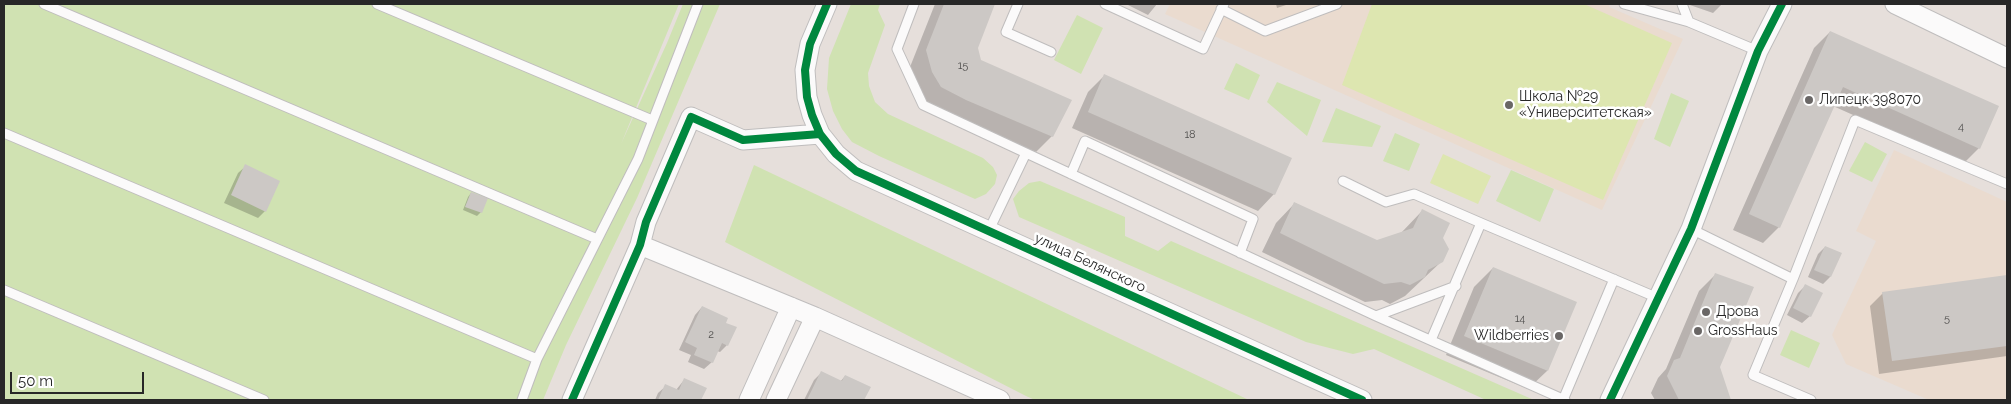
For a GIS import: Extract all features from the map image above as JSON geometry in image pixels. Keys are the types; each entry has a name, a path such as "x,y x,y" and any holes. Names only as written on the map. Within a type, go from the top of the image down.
{"street":[{"name":"улица Белянского","path":"827,4 810,44 805,70 807,97 820,134 836,154 856,171 1362,400"},
{"path":"1610,400 1691,229 1758,50 1782,4"},
{"path":"1895,4 2007,58"},
{"path":"572,400 640,245 646,222 691,117 742,140 820,134"},
{"path":"640,245 792,307 1000,400"},
{"path":"749,400 792,307"},
{"path":"776,400 815,317"}],"lane":[{"path":"44,4 597,239"},
{"path":"377,4 652,120"},
{"path":"522,400 537,359 638,158 698,4"},
{"path":"914,4 897,49 922,105 1376,316 1564,400 1614,279"},
{"path":"1018,4 1006,32 1050,52"},
{"path":"1105,4 1203,49 1223,6 1265,31 1336,4"},
{"path":"1624,4 1689,22 1758,50"},
{"path":"1682,4 1689,22"},
{"path":"1811,400 1753,374 1793,279 1855,120 2007,184"},
{"path":"4,133 537,359"},
{"path":"1071,174 1085,141 1254,219 1240,253"},
{"path":"989,230 1026,153"},
{"path":"1343,181 1386,202 1414,194 1658,298"},
{"path":"1431,340 1456,286 1481,223"},
{"path":"1691,229 1793,279"},
{"path":"1376,316 1456,286"},
{"path":"4,290 264,400"}],"shaded area":[{"name":"Школа №29 «Университетская»","path":"1170,4 1610,4 1609,7 1683,39 1602,210 1165,14"},
{"path":"1894,150 2007,202 2007,400 1929,400 1846,364 1832,335 1876,241 1856,231"}],"green space":[{"path":"4,4 679,4 621,144 683,4 720,4 637,198 566,345 543,400 4,400"},
{"path":"851,4 880,4 878,10 885,25 868,73 869,86 875,102 888,114 983,158 993,167 997,175 995,184 986,194 975,199 879,156 852,142 842,129 833,111 827,89 829,58"},
{"name":"Школа №29 «Университетская»","path":"1372,4 1584,4 1672,43 1603,200 1342,85"},
{"path":"1077,15 1103,28 1081,74 1054,60"},
{"path":"1236,63 1260,75 1249,100 1224,89"},
{"path":"1277,82 1321,100 1307,136 1267,102"},
{"path":"1671,93 1689,101 1670,147 1654,139"},
{"path":"1336,108 1381,126 1372,147 1322,142"},
{"path":"1395,133 1420,144 1409,171 1383,161"},
{"path":"1865,142 1887,154 1872,182 1849,171"},
{"path":"1443,154 1491,176 1478,204 1430,183"},
{"path":"754,165 1249,400 1035,400 1026,396 725,242"},
{"path":"1511,170 1554,189 1540,222 1496,201"},
{"path":"1040,181 1125,217 1125,236 1158,251 1171,241 1534,400 1486,400 1374,349 1353,354 1306,342 1019,217 1013,199 1029,183"},
{"path":"1791,330 1820,343 1809,368 1780,355"}],"building":[{"path":"944,4 995,4 978,48 981,60 1072,100 1053,137 966,100 941,87 932,72 926,50"},
{"path":"1830,31 1999,106 1980,149 1843,87 1780,228 1749,214"},
{"path":"1104,74 1292,158 1275,195 1088,112"},
{"path":"245,164 280,181 266,212 231,195"},
{"path":"471,192 488,198 482,213 465,207"},
{"path":"1294,202 1377,240 1413,228 1422,209 1450,223 1443,238 1449,249 1443,262 1428,270 1425,277 1410,285 1401,282 1384,284 1280,233"},
{"path":"1825,246 1842,253 1831,277 1814,270"},
{"path":"1493,267 1577,302 1548,371 1464,336"},
{"path":"1715,273 1754,287 1720,367 1731,400 1679,400 1667,376 1674,360 1680,358"},
{"path":"2007,275 2007,346 1892,361 1882,292"},
{"path":"1805,284 1823,293 1811,317 1793,308"},
{"path":"702,306 728,318 726,323 737,327 728,346 722,343 713,363 694,355 697,348 685,342"},
{"path":"821,371 842,381 845,375 871,387 864,400 807,400"},
{"path":"684,378 707,388 701,400 658,400 665,384 679,390"}],"cycle path":[{"path":"827,4 810,44 805,70 807,97 820,134 836,154 856,171 1362,400"},
{"path":"1610,400 1691,229 1758,51 1782,4"},
{"path":"572,400 640,245 646,222 691,117 743,140 820,134"}],"place":[{"name":"Липецк 398070","path":"1809,100"},
{"name":"Школа №29 «Университетская»","path":"1509,105"},
{"name":"Дрова","path":"1706,312"},
{"name":"GrossHaus","path":"1698,331"},
{"name":"Wildberries","path":"1559,336"}]}
